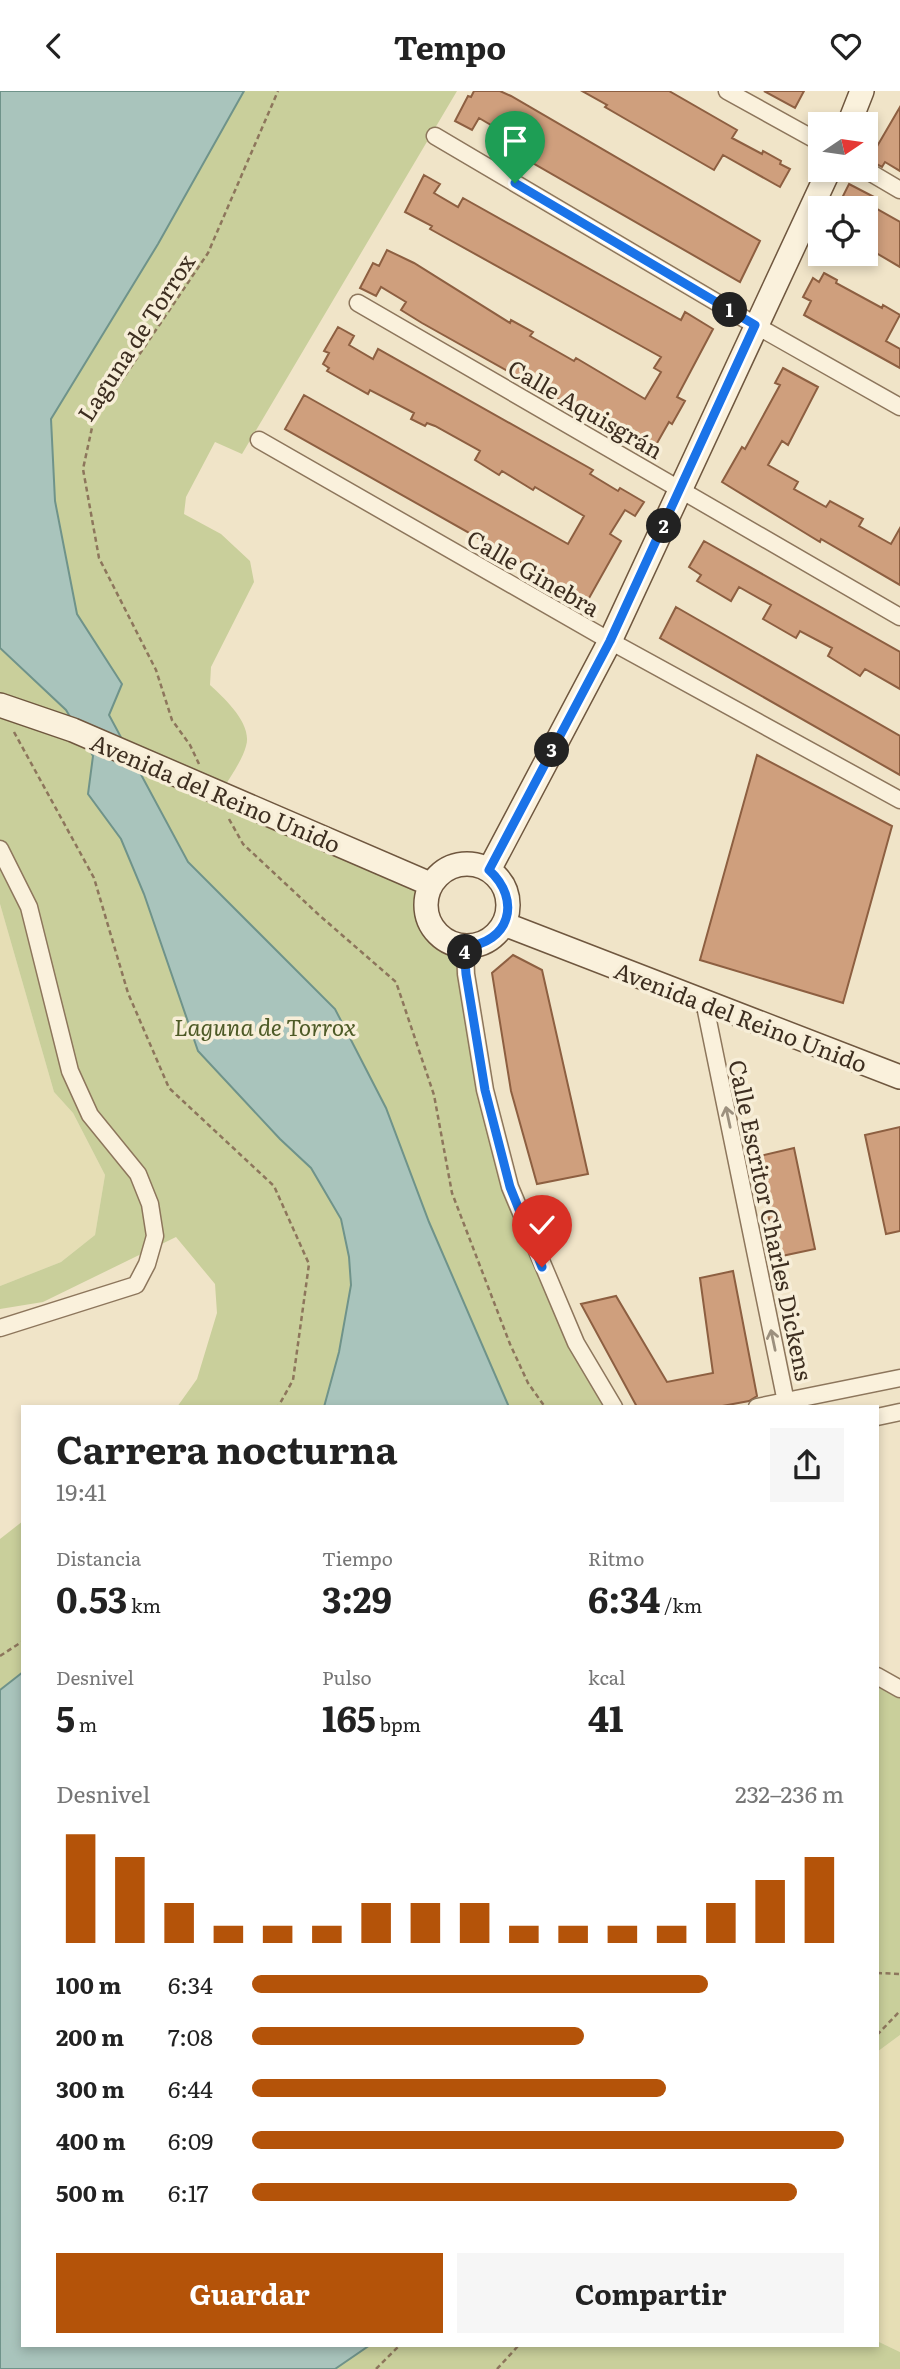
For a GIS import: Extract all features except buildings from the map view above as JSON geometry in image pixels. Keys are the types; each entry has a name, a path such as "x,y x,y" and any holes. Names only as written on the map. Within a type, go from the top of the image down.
{"street":[{"path":"727,91 808,136"},
{"path":"854,112 862,91"},
{"path":"435,136 755,325 900,407"},
{"path":"878,177 900,190"},
{"path":"489,870 610,641 823,182"},
{"name":"Calle Aquisgrán","path":"358,303 900,617"},
{"name":"Calle Ginebra","path":"259,440 610,641 900,800"},
{"name":"Avenida del Reino Unido","path":"0,705 73,730 430,884"},
{"path":"0,849 29,907 70,1071 90,1115 138,1174 150,1204 155,1236 147,1264 136,1285 0,1328"},
{"path":"477,865 489,870 505,888 508,912 504,924 488,941 477,946 451,944 439,936 430,925 425,912 425,898 430,884 450,867 477,865"},
{"name":"Avenida del Reino Unido","path":"504,924 900,1077"},
{"path":"464,947 485,1090 510,1187 576,1343 613,1405"},
{"name":"Calle Escritor Charles Dickens","path":"704,1001 786,1404"},
{"path":"786,1404 900,1378"},
{"path":"879,1417 900,1412"},
{"path":"879,1677 900,1689"}],"path":[{"name":"Laguna de Torrox","path":"278,91 208,253 93,423 83,469 100,558 156,670 172,720 190,745 243,844 396,982 434,1095 452,1193 510,1344 528,1383 544,1405"},
{"path":"13,731 94,878 128,993 169,1088 274,1186 309,1263 293,1380 279,1405"},
{"path":"0,1656 21,1642"},
{"path":"879,1973 900,1975"},
{"path":"879,2033 900,2011"},
{"path":"376,2369 398,2347"},
{"path":"497,2369 517,2347"}],"shaded area":[{"path":"0,904 54,1092 73,1113 105,1175 95,1235 61,1262 0,1286"},
{"path":"900,2035 900,2352 879,2342 879,2051"}],"green space":[{"name":"Laguna de Torrox","path":"0,91 457,91 242,454 215,442 186,497 184,514 221,534 250,561 254,582 211,667 210,685 236,712 247,738 242,757 222,791 429,884 428,906 434,924 466,950 469,1020 512,1187 613,1405 178,1405 197,1379 217,1313 215,1284 176,1237 43,1302 0,1309 0,1286 61,1262 95,1235 105,1175 73,1113 54,1092 0,904"},
{"path":"21,1523 21,2347 879,2347 879,2342 900,2352 900,2369 0,2369 0,1539"},
{"path":"879,1675 900,1686 900,2035 879,2051"}],"water":[{"path":"0,91 244,91 158,244 51,419 55,501 77,614 122,684 109,715 188,862 335,1009 386,1108 429,1222 508,1405 325,1405 339,1352 351,1285 349,1257 341,1219 311,1168 280,1139 198,1051 144,894 121,839 88,794 93,756 66,710 0,648"},
{"path":"21,1674 21,2347 367,2347 335,2369 0,2369 0,1690"}],"route":[{"path":"515,183 755,325 610,641 489,870 505,888 508,912 504,924 488,941 477,946 464,947 485,1090 510,1187 542,1267"}]}
